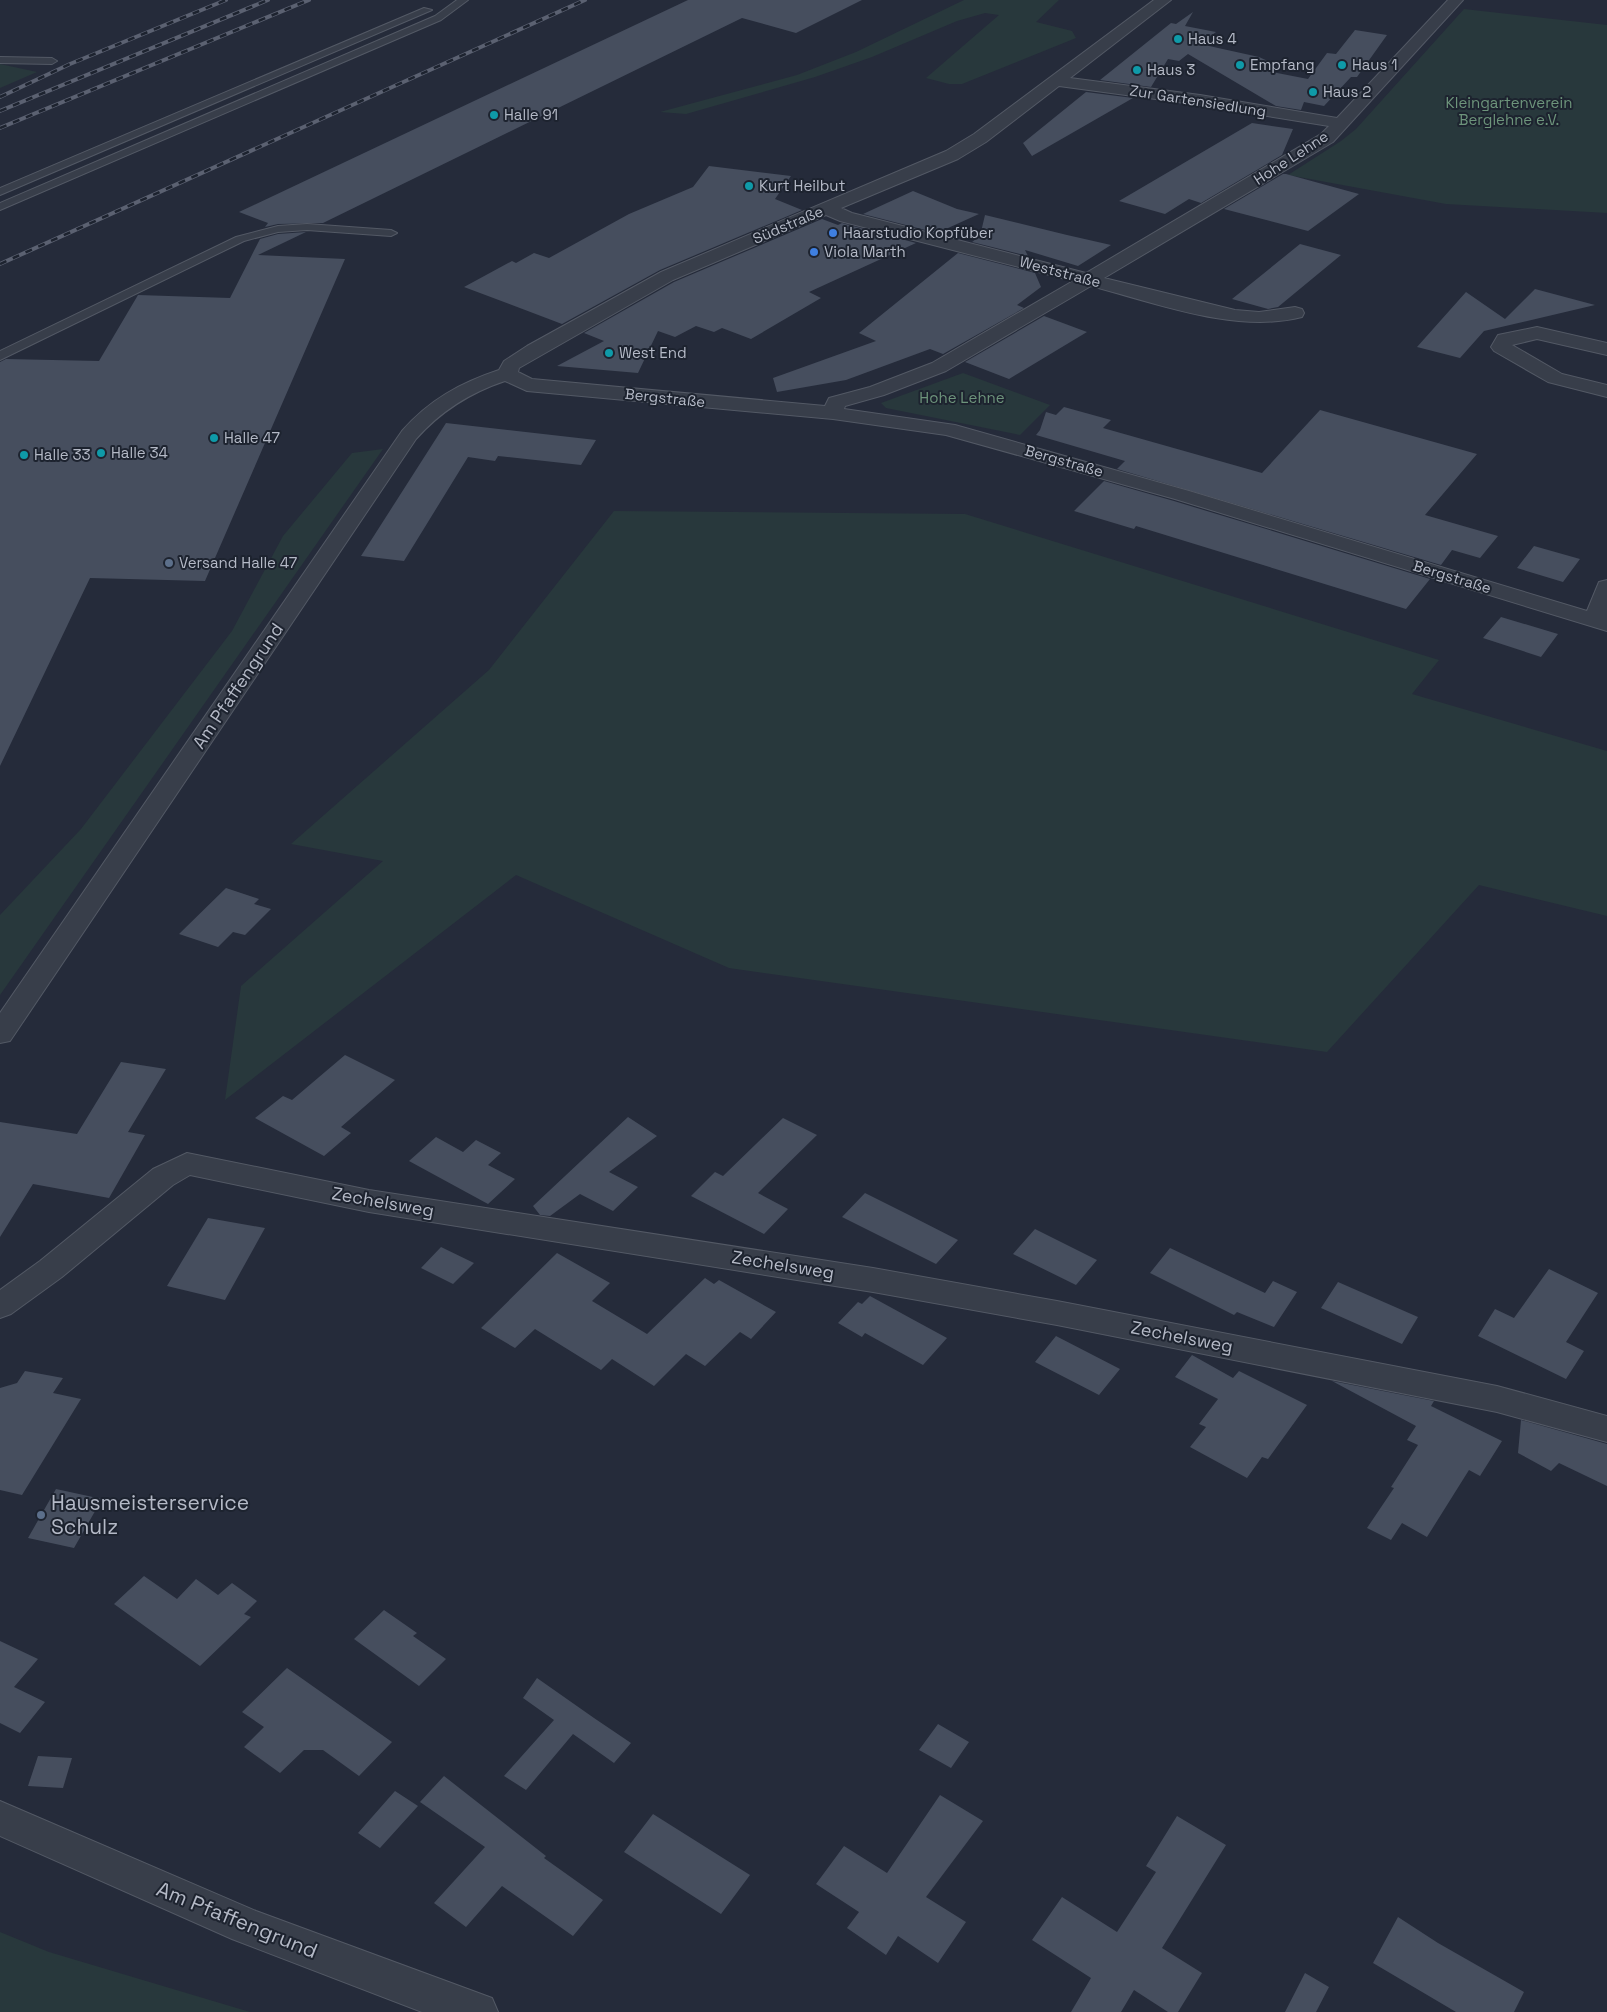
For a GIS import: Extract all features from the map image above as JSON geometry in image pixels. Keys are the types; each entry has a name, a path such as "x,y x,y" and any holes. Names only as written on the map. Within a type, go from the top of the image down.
{"street":[{"name":"Südstraße","path":"507,374 511,365 534,350 667,276 952,155 980,138 1164,0"},
{"name":"Hohe Lehne","path":"833,413 836,402 877,391 939,367 1000,334 1087,279 1224,201 1327,138 1456,0"},
{"name":"Zur Gartensiedlung","path":"1056,81 1200,100 1339,123"},
{"name":"Weststraße","path":"828,208 846,217 1249,319 1277,319 1295,313"},
{"path":"1607,349 1537,333 1505,339 1501,347 1555,378 1607,391"},
{"name":"Bergstraße","path":"507,374 527,384 833,413 948,429 993,440 1182,495 1601,622"},
{"name":"Am Pfaffengrund","path":"0,1034 409,435 422,420 445,400 472,384 507,374"},
{"path":"1601,622 1607,587"},
{"name":"Zechelsweg","path":"0,1306 51,1269 163,1177 187,1164 369,1201 863,1278 1066,1315 1497,1399 1607,1429"},
{"name":"Am Pfaffengrund","path":"0,1818 246,1926 440,2000 478,2012"}],"lane":[{"path":"0,192 450,0"},
{"path":"0,207 438,18 463,0"},
{"path":"0,60 52,61"},
{"path":"0,356 240,239 278,229 307,227 391,233"}],"green space":[{"path":"964,0 1059,0 1036,22 1072,31 1076,38 962,84 949,84 926,78 999,15 985,13 957,21 872,57 815,77 686,114 660,112 797,75 856,52"},
{"name":"Kleingartenverein Berglehne e.V.","path":"1464,9 1607,25 1607,213 1446,204 1288,175 1341,141 1356,129"},
{"path":"0,64 37,72 0,88"},
{"name":"Hohe Lehne","path":"963,373 1050,405 1020,435 886,408 881,403"},
{"path":"383,449 0,995 0,915 81,829 232,631 283,536 352,453"},
{"path":"614,511 965,514 1439,660 1412,694 1607,751 1607,916 1479,885 1327,1052 729,968 516,875 225,1100 241,986 383,861 291,844 489,670"},
{"path":"0,1932 49,1952 250,2012 0,2012"}],"building":[{"name":"Halle 91","path":"688,0 862,0 796,33 742,18 323,223 278,224 265,227 268,223 239,212"},
{"path":"1193,12 1185,26 1216,32 1200,44 1259,57 1270,62 1272,72 1308,79 1327,53 1336,54 1355,30 1387,35 1357,77 1351,77 1324,106 1304,102 1301,110 1276,106 1188,54 1179,61 1168,59 1151,87 1100,80 1171,23 1176,24"},
{"path":"1086,92 1133,98 1032,156 1023,143"},
{"path":"1252,123 1293,129 1282,155 1201,203 1189,199 1165,214 1119,201"},
{"path":"709,166 791,176 775,199 802,210 660,270 562,324 464,287 512,261 516,263 534,253 549,258 629,214 693,187"},
{"path":"1283,174 1359,194 1308,231 1224,209"},
{"path":"913,191 957,209 979,214 937,233 863,214"},
{"path":"985,215 1111,245 1078,266 1025,250 1028,256 972,242 980,236"},
{"path":"822,219 838,225 842,223 916,243 809,292 821,298 751,339 722,328 714,332 696,326 675,337 658,331 638,373 557,366 604,341 584,333 674,282"},
{"path":"306,232 258,255 345,259 205,581 90,578 0,766 0,362 6,359 99,361 138,295 230,298 260,239 278,234"},
{"path":"1300,244 1341,255 1278,307 1268,309 1232,299"},
{"path":"958,253 1035,273 1041,287 1017,305 1024,308 943,354 930,349 846,380 777,392 773,378 876,341 859,333"},
{"path":"1535,289 1595,305 1484,331 1460,358 1417,347 1466,292 1505,319"},
{"path":"1044,316 1087,332 1009,379 965,362"},
{"path":"1064,407 1111,420 1103,428 1262,473 1320,410 1477,454 1425,515 1498,536 1480,558 1452,550 1441,565 1117,469 1125,461 1036,435 1040,430 1046,412 1056,415"},
{"path":"446,423 596,440 581,465 498,456 495,461 468,457 404,561 361,556"},
{"path":"1104,481 1430,579 1406,609 1136,526 1134,529 1074,511"},
{"path":"1534,546 1580,559 1563,582 1517,568"},
{"path":"1501,617 1558,634 1541,657 1483,638"},
{"path":"226,888 259,899 254,904 271,909 245,935 233,932 218,947 179,934"},
{"path":"345,1055 395,1080 341,1127 351,1133 324,1156 255,1118 283,1096 292,1100"},
{"path":"121,1062 166,1069 128,1132 145,1135 109,1198 33,1184 0,1237 0,1122 77,1134"},
{"path":"628,1117 657,1136 609,1172 638,1187 613,1211 580,1194 550,1216 540,1215 533,1206"},
{"path":"783,1118 817,1135 758,1193 788,1209 764,1234 691,1196 715,1172 723,1176"},
{"path":"436,1137 463,1152 476,1140 501,1153 488,1165 515,1179 488,1204 409,1161"},
{"path":"865,1193 958,1240 936,1264 842,1217"},
{"path":"208,1218 265,1228 225,1300 167,1286"},
{"path":"1035,1229 1097,1260 1076,1285 1013,1254"},
{"path":"441,1247 474,1263 453,1284 421,1268"},
{"path":"1170,1248 1265,1293 1273,1281 1297,1292 1274,1327 1237,1312 1234,1315 1150,1273"},
{"path":"557,1253 610,1283 592,1301 647,1334 705,1278 714,1284 719,1280 776,1312 751,1339 740,1332 705,1366 686,1354 654,1386 612,1359 601,1370 535,1329 515,1348 481,1328"},
{"path":"1549,1269 1598,1293 1566,1342 1584,1351 1566,1379 1478,1336 1495,1309 1514,1318"},
{"path":"1338,1282 1418,1317 1402,1344 1321,1308"},
{"path":"870,1296 947,1338 923,1365 865,1333 862,1337 838,1323 858,1302 862,1304"},
{"path":"1056,1336 1120,1369 1099,1395 1035,1362"},
{"path":"1192,1355 1233,1378 1239,1371 1307,1405 1268,1459 1262,1457 1247,1478 1190,1447 1206,1427 1199,1424 1218,1399 1175,1377"},
{"path":"25,1371 63,1378 53,1393 81,1399 22,1495 0,1490 0,1388 17,1383"},
{"path":"1332,1381 1434,1401 1431,1406 1502,1441 1480,1476 1469,1470 1427,1537 1402,1523 1391,1540 1367,1528 1394,1488 1391,1487 1418,1445 1407,1440 1416,1426"},
{"path":"1521,1420 1607,1444 1607,1486 1559,1463 1551,1471 1518,1453"},
{"path":"56,1489 102,1499 74,1548 28,1538"},
{"path":"144,1576 177,1599 196,1579 218,1595 232,1583 257,1601 244,1614 251,1617 200,1666 114,1604"},
{"path":"384,1610 417,1633 413,1636 446,1659 419,1686 354,1639"},
{"path":"0,1641 38,1659 14,1687 45,1702 20,1733 0,1723"},
{"path":"287,1668 392,1742 359,1776 323,1750 304,1750 280,1773 244,1747 264,1727 242,1712"},
{"path":"537,1678 631,1743 614,1763 573,1734 526,1790 504,1776 554,1720 523,1698"},
{"path":"938,1724 969,1742 951,1768 919,1750"},
{"path":"38,1756 72,1758 63,1788 28,1786"},
{"path":"444,1776 546,1856 544,1858 603,1900 573,1936 502,1886 466,1927 434,1903 485,1847 420,1802"},
{"path":"395,1791 418,1806 380,1848 358,1833"},
{"path":"940,1795 983,1821 926,1897 966,1922 938,1963 898,1936 886,1955 847,1928 859,1912 816,1884 844,1846 887,1873"},
{"path":"653,1814 750,1875 721,1914 624,1852"},
{"path":"1177,1816 1226,1845 1162,1948 1202,1973 1178,2012 1168,2012 1134,1990 1121,2012 1071,2012 1091,1978 1032,1940 1062,1897 1117,1932 1156,1872 1146,1866"},
{"path":"1398,1917 1438,1943 1524,1992 1514,2012 1456,2012 1373,1963"},
{"path":"1305,1973 1329,1987 1316,2012 1285,2012"}],"railway":[{"path":"0,97 70,64 226,0"},
{"path":"0,111 268,0"},
{"path":"0,128 309,0"},
{"path":"0,264 585,0"}],"place":[{"name":"Haus 4","path":"1178,39"},
{"name":"Empfang","path":"1240,65"},
{"name":"Haus 1","path":"1342,65"},
{"name":"Haus 3","path":"1137,70"},
{"name":"Haus 2","path":"1313,92"},
{"name":"Halle 91","path":"494,115"},
{"name":"Kurt Heilbut","path":"749,186"},
{"name":"Haarstudio Kopfüber","path":"833,233"},
{"name":"Viola Marth","path":"814,252"},
{"name":"West End","path":"609,353"},
{"name":"Halle 47","path":"214,438"},
{"name":"Halle 34","path":"101,453"},
{"name":"Halle 33","path":"24,455"},
{"name":"Versand Halle 47","path":"169,563"},
{"name":"Hausmeisterservice Schulz","path":"41,1515"}]}
